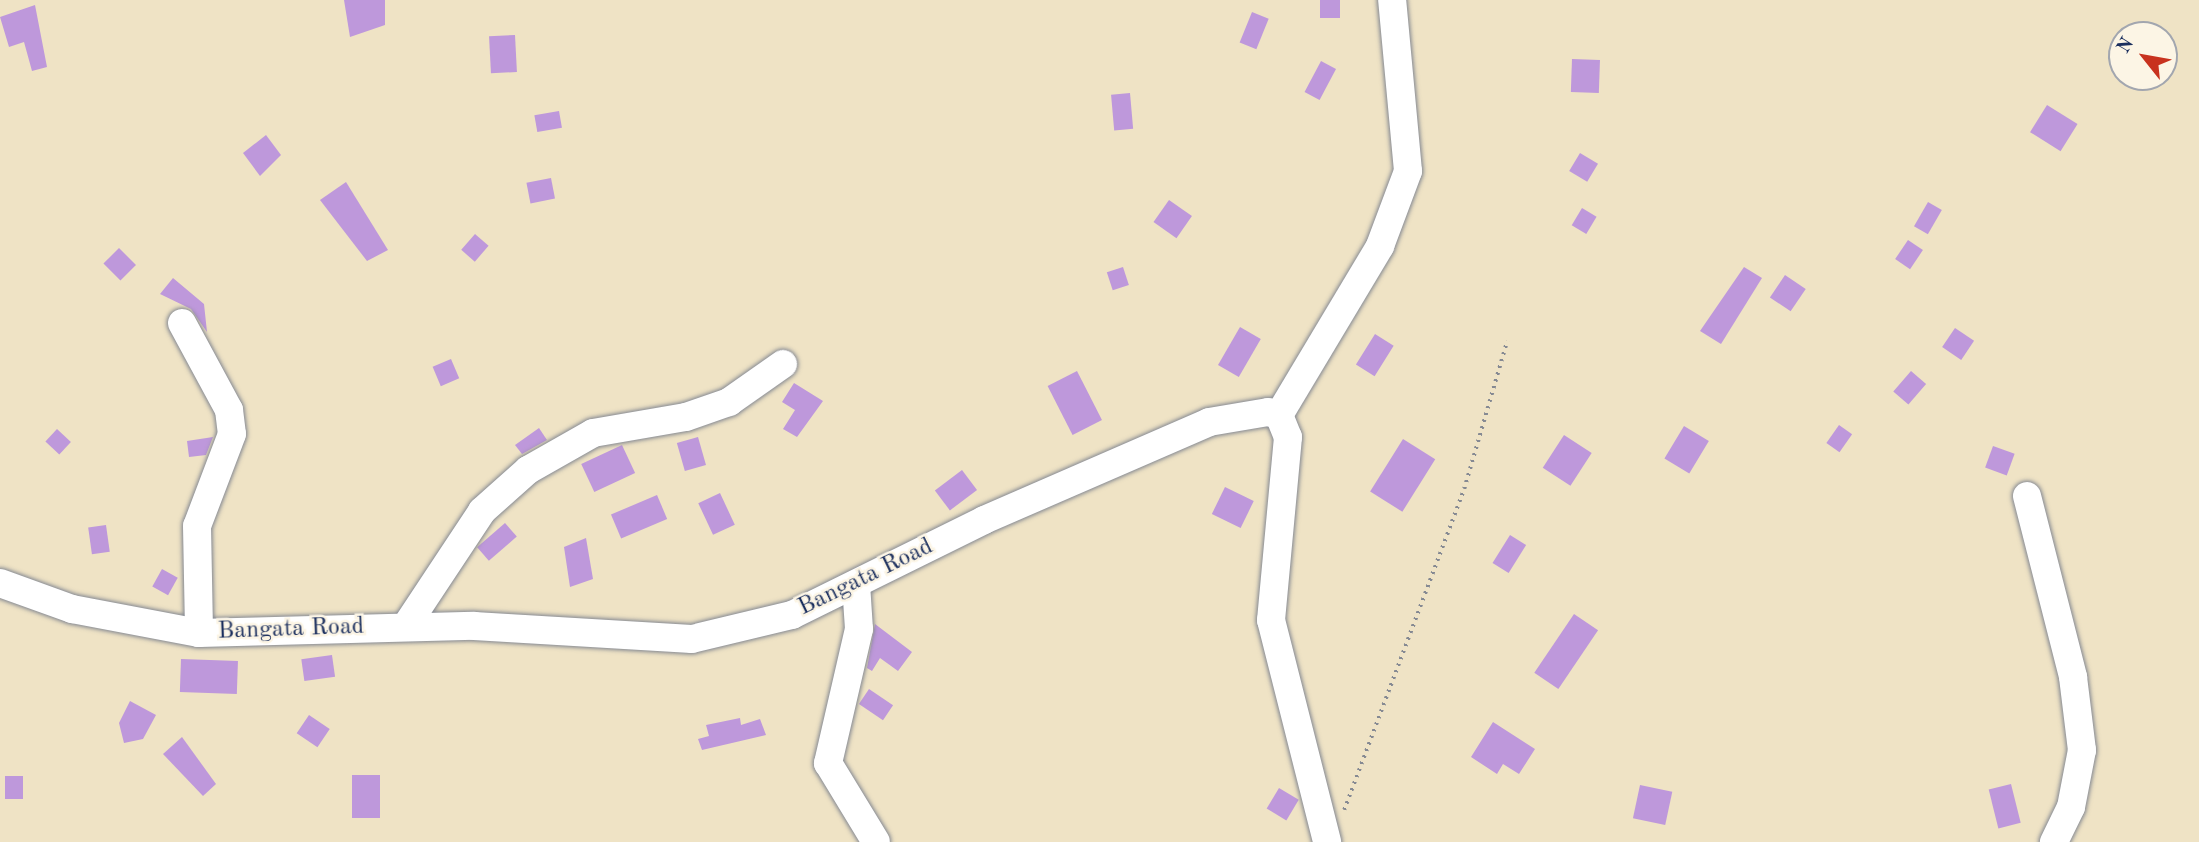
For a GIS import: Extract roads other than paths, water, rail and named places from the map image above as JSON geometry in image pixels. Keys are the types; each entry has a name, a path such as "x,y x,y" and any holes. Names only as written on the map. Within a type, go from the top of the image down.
{"street":[{"path":"1327,842 1271,620 1288,437 1279,415 1380,246 1404,184 1409,129 1392,0"},
{"path":"182,323 229,410 232,434 197,526 199,633"},
{"path":"406,626 482,511 528,470 593,433 686,417 729,401 783,364"},
{"name":"Bangata Road","path":"0,583 72,609 199,633 406,626 692,639 749,630 856,584 1209,422 1254,411 1279,415"},
{"path":"2027,496 2073,677 2082,750 2071,807 2054,842"},
{"path":"856,584 859,629 828,763 876,842"}]}
